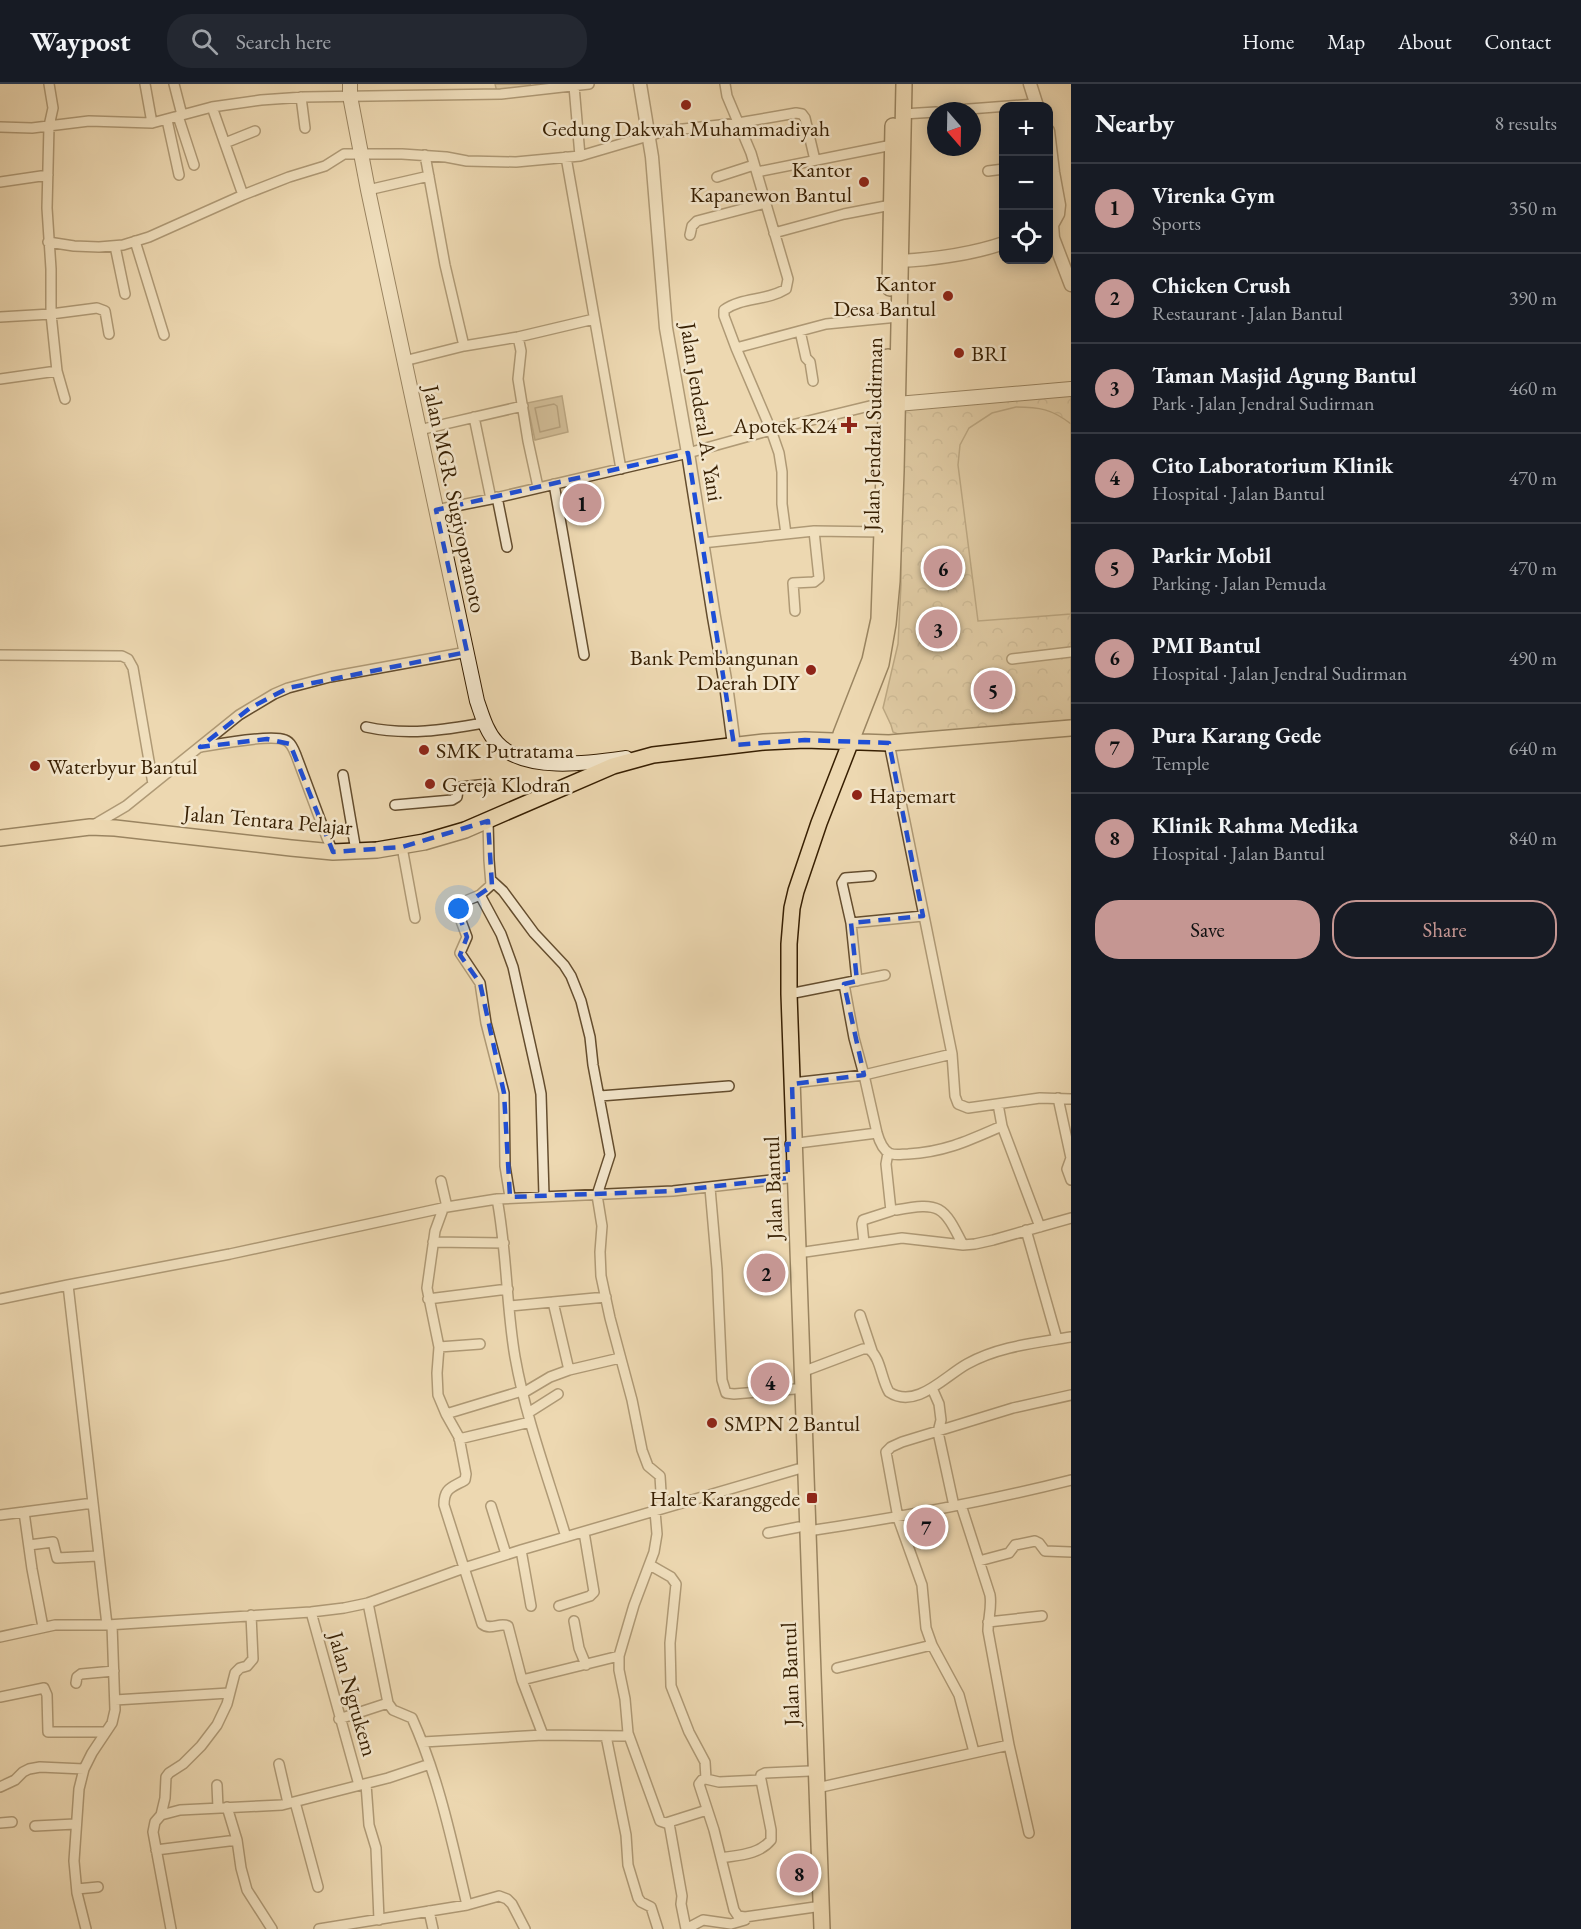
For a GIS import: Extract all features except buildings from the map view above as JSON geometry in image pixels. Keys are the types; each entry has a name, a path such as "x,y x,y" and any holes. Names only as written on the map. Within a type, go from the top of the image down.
{"main road":[{"name":"Jalan Jendral Sudirman","path":"894,84 900,105 900,261 894,318"},
{"name":"Jalan Jendral Sudirman","path":"844,742 876,676 885,643 892,581 894,318 892,145 904,84"},
{"name":"Jalan MGR. Sugiyopranoto","path":"350,90 360,154 477,701 484,723 497,743 507,750 528,760 547,764 600,761 670,752"},
{"path":"892,403 1071,389"},
{"name":"Jalan Jendral Sudirman","path":"844,742 877,636 892,403"},
{"name":"Jalan Tentara Pelajar","path":"0,838 90,827 333,852 402,847 444,837 488,821 613,766 647,756 734,745 805,740 889,743 1071,728"},
{"name":"Jalan Bantul","path":"822,1929 817,1788 795,1389 788,1178 792,1083 789,944 796,891 844,742"},
{"name":"Jalan Bantul","path":"816,1929 810,1771 802,1372 798,1252 790,1144 782,967 783,910 796,861 844,742"}],"street":[{"path":"49,84 53,108 49,126 48,175 51,314 57,371 65,399"},
{"path":"145,84 152,123"},
{"path":"174,84 180,116 194,165"},
{"path":"0,127 32,128 88,121 152,123 212,107 350,90 501,94 589,84"},
{"name":"Jalan Jenderal A. Yani","path":"640,84 649,136 666,328 734,745"},
{"path":"725,84 727,96 756,168 788,283 786,289 776,295 733,304 725,309 724,316 771,430 780,460 786,534"},
{"path":"1030,84 1035,102"},
{"path":"574,86 580,156"},
{"path":"301,97 305,128"},
{"path":"900,105 927,110"},
{"path":"981,108 999,106"},
{"path":"212,107 243,195"},
{"path":"48,243 74,246 115,246 135,241 243,195 325,166 344,154 425,155 489,163 516,162 580,156 675,129 738,123 796,113 802,114 805,118 815,160"},
{"path":"167,120 179,175"},
{"path":"225,143 255,131"},
{"path":"717,177 756,168 815,160 892,145"},
{"path":"425,155 464,346"},
{"path":"1052,156 1059,205 1058,214 1053,221"},
{"path":"566,157 621,469"},
{"path":"988,171 999,170"},
{"path":"0,182 48,175"},
{"path":"368,190 429,176"},
{"path":"690,235 692,226 698,221 765,203"},
{"path":"774,233 844,214 891,205"},
{"path":"1053,238 1067,268 1071,285"},
{"path":"135,241 164,335"},
{"path":"900,261 957,256 999,245"},
{"path":"115,246 125,294"},
{"path":"0,317 101,309 106,314 109,334"},
{"path":"736,348 826,324 894,318"},
{"path":"404,361 464,346 519,338 594,319"},
{"path":"800,331 806,357 810,362 813,381"},
{"path":"519,338 518,372 528,441 538,487"},
{"path":"0,379 57,371"},
{"path":"436,510 621,469 771,430 892,403"},
{"path":"419,430 523,406"},
{"path":"474,417 507,547"},
{"path":"554,484 584,655"},
{"path":"795,611 793,584 814,582 819,578 814,531"},
{"path":"702,543 814,531 883,532"},
{"path":"90,827 126,806 239,715 274,694 330,677 467,652"},
{"path":"1012,658 1071,652"},
{"path":"0,655 122,656 128,659 133,668 153,784"},
{"path":"366,727 411,732 484,723"},
{"path":"200,747 267,739 285,740 296,755 333,852"},
{"path":"889,743 952,1054 958,1104 968,1108 1040,1098 1071,1099"},
{"path":"344,775 356,851"},
{"path":"395,805 454,800 458,797 460,787 488,784"},
{"path":"488,821 490,888 468,900 457,910 467,937 460,952 480,983 486,1023 504,1093 505,1166 510,1197"},
{"path":"402,847 415,918"},
{"path":"857,981 851,923 842,880 870,876"},
{"path":"491,880 503,891 534,933 557,956 571,976 586,1018 610,1155 597,1195 602,1226 600,1264 642,1450 648,1466 660,1476 657,1534 650,1565 634,1605 619,1656 628,1732 661,1822 669,1822 707,1810"},
{"path":"480,895 501,934 513,967 541,1094 544,1196"},
{"path":"851,923 923,916"},
{"path":"789,994 885,975"},
{"path":"844,984 854,1038 877,1133 888,1153 886,1164 891,1211 863,1220 864,1243"},
{"path":"792,1083 864,1075 952,1054"},
{"path":"600,1096 729,1086"},
{"path":"1058,1098 1071,1158 1066,1169 1071,1180"},
{"path":"998,1104 1002,1126 1040,1227"},
{"path":"888,1153 919,1153 952,1148 1002,1126"},
{"path":"790,1144 877,1133"},
{"path":"0,1299 497,1198 710,1188 788,1178"},
{"path":"441,1181 445,1208 437,1220 427,1288 439,1347 438,1395 459,1439 466,1478 447,1491 444,1505 482,1624 489,1628 504,1624 508,1626 522,1680 543,1735"},
{"path":"710,1188 724,1391 734,1394 795,1389"},
{"path":"497,1198 504,1242 512,1338 522,1392 566,1537"},
{"path":"896,1210 925,1205 939,1209 952,1222 963,1245"},
{"path":"798,1252 902,1238 963,1245 993,1240 1071,1218"},
{"path":"1026,1230 1057,1339"},
{"path":"433,1242 504,1242"},
{"path":"68,1285 98,1556 109,1625 116,1710 112,1723 84,1769 79,1789 74,1861 77,1889 86,1929"},
{"path":"428,1299 508,1289"},
{"path":"510,1306 606,1297"},
{"path":"553,1302 569,1371"},
{"path":"860,1315 886,1388 892,1395 905,1398 932,1388 982,1356 1013,1347 1071,1337"},
{"path":"439,1347 480,1344"},
{"path":"802,1372 862,1349 867,1348 872,1351"},
{"path":"446,1414 522,1392 556,1375 620,1358"},
{"path":"932,1388 939,1404 941,1420 938,1432 958,1505 980,1561 991,1604 988,1631 1009,1745 1029,1833"},
{"path":"459,1439 529,1418 558,1394"},
{"path":"974,1752 959,1695 932,1645 926,1628 922,1585 898,1518 886,1452 897,1444 1013,1408 1071,1395"},
{"path":"0,1637 55,1625 109,1625 310,1612 368,1602 506,1554 798,1469"},
{"path":"768,1533 898,1518 1071,1480"},
{"path":"0,1515 93,1503"},
{"path":"491,1506 506,1554"},
{"path":"24,1512 43,1627"},
{"path":"559,1606 591,1595 595,1590 584,1532"},
{"path":"980,1561 1009,1553 1015,1545 1035,1540 1045,1551 1071,1552"},
{"path":"29,1545 54,1542 57,1558 98,1556"},
{"path":"521,1550 531,1606"},
{"path":"650,1565 673,1578 676,1584 670,1643 671,1686 686,1724 705,1762 706,1779"},
{"path":"368,1602 388,1703 393,1710 412,1718 423,1742 442,1801 467,1905"},
{"name":"Jalan Ngrukem","path":"310,1612 339,1719 362,1785 369,1825 376,1848 379,1920"},
{"path":"171,1929 153,1832 155,1822 160,1815 169,1773 183,1764 217,1725 227,1704 237,1670 247,1666 253,1659 251,1615"},
{"path":"988,1622 1042,1616"},
{"path":"574,1621 579,1648 586,1665"},
{"path":"837,1668 932,1645"},
{"path":"522,1680 619,1656"},
{"path":"76,1683 81,1674 114,1671"},
{"path":"0,1697 44,1688 47,1695 50,1733 106,1732"},
{"path":"115,1700 229,1693"},
{"path":"339,1719 388,1703"},
{"path":"423,1742 543,1735 606,1736 628,1732"},
{"path":"606,1736 626,1835 628,1865 638,1898 651,1907 657,1929"},
{"path":"817,1788 1009,1745"},
{"path":"279,1764 318,1887"},
{"path":"160,1815 180,1810 292,1802 362,1785 430,1764"},
{"path":"0,1787 15,1780 29,1769 40,1767 84,1769"},
{"path":"760,1779 765,1773 810,1771"},
{"path":"745,1922 734,1911 714,1830 699,1785 706,1779 719,1782 760,1779"},
{"path":"720,1858 758,1850 771,1840 760,1779"},
{"path":"217,1785 223,1808 237,1840 247,1890 272,1929"},
{"path":"0,1823 12,1822"},
{"path":"669,1822 686,1929 703,1920 731,1924 815,1907"},
{"path":"35,1826 75,1824"},
{"path":"156,1850 237,1840"},
{"path":"77,1889 98,1887"},
{"path":"319,1929 359,1926 379,1920 467,1905 499,1896 507,1899 512,1905 525,1929"},
{"path":"429,1911 433,1929"}],"highlighted area":[{"path":"688,453 734,745 805,740 889,743 923,916 851,923 857,981 844,984 864,1075 792,1084 794,1144 787,1144 788,1178 673,1191 510,1197 504,1093 480,983 460,955 467,937 457,910 492,886 488,821 402,847 333,852 290,744 267,739 200,747 250,708 288,688 467,652 436,510"}],"green space":[{"path":"495,84 530,84 531,88 497,92"},
{"path":"1071,389 1071,720 900,735 893,732 883,708 898,644 901,584 899,405"},
{"path":"1016,407 1045,410 1071,424 1071,614 978,621 958,465 960,445 969,428 992,413"}],"water":[{"path":"562,396 568,432 535,440 527,403"}],"place":[{"name":"Gedung Dakwah Muhammadiyah","path":"686,105"},
{"name":"Kantor Kapanewon Bantul","path":"864,182"},
{"name":"Kantor Desa Bantul","path":"948,296"},
{"name":"BRI","path":"959,353"},
{"name":"Apotek K24","path":"849,425"},
{"name":"Virenka Gym","path":"582,503"},
{"name":"PMI Bantul","path":"943,568"},
{"name":"Taman Masjid Agung Bantul","path":"938,629"},
{"name":"Bank Pembangunan Daerah DIY","path":"811,670"},
{"name":"Parkir Mobil","path":"993,690"},
{"name":"SMK Putratama","path":"424,750"},
{"name":"Waterbyur Bantul","path":"35,766"},
{"name":"Gereja Klodran","path":"430,784"},
{"name":"Hapemart","path":"857,795"},
{"name":"Chicken Crush","path":"766,1273"},
{"name":"Cito Laboratorium Klinik","path":"770,1382"},
{"name":"SMPN 2 Bantul","path":"712,1423"},
{"name":"Halte Karanggede","path":"812,1498"},
{"name":"Pura Karang Gede","path":"926,1527"},
{"name":"Klinik Rahma Medika","path":"799,1873"}]}
